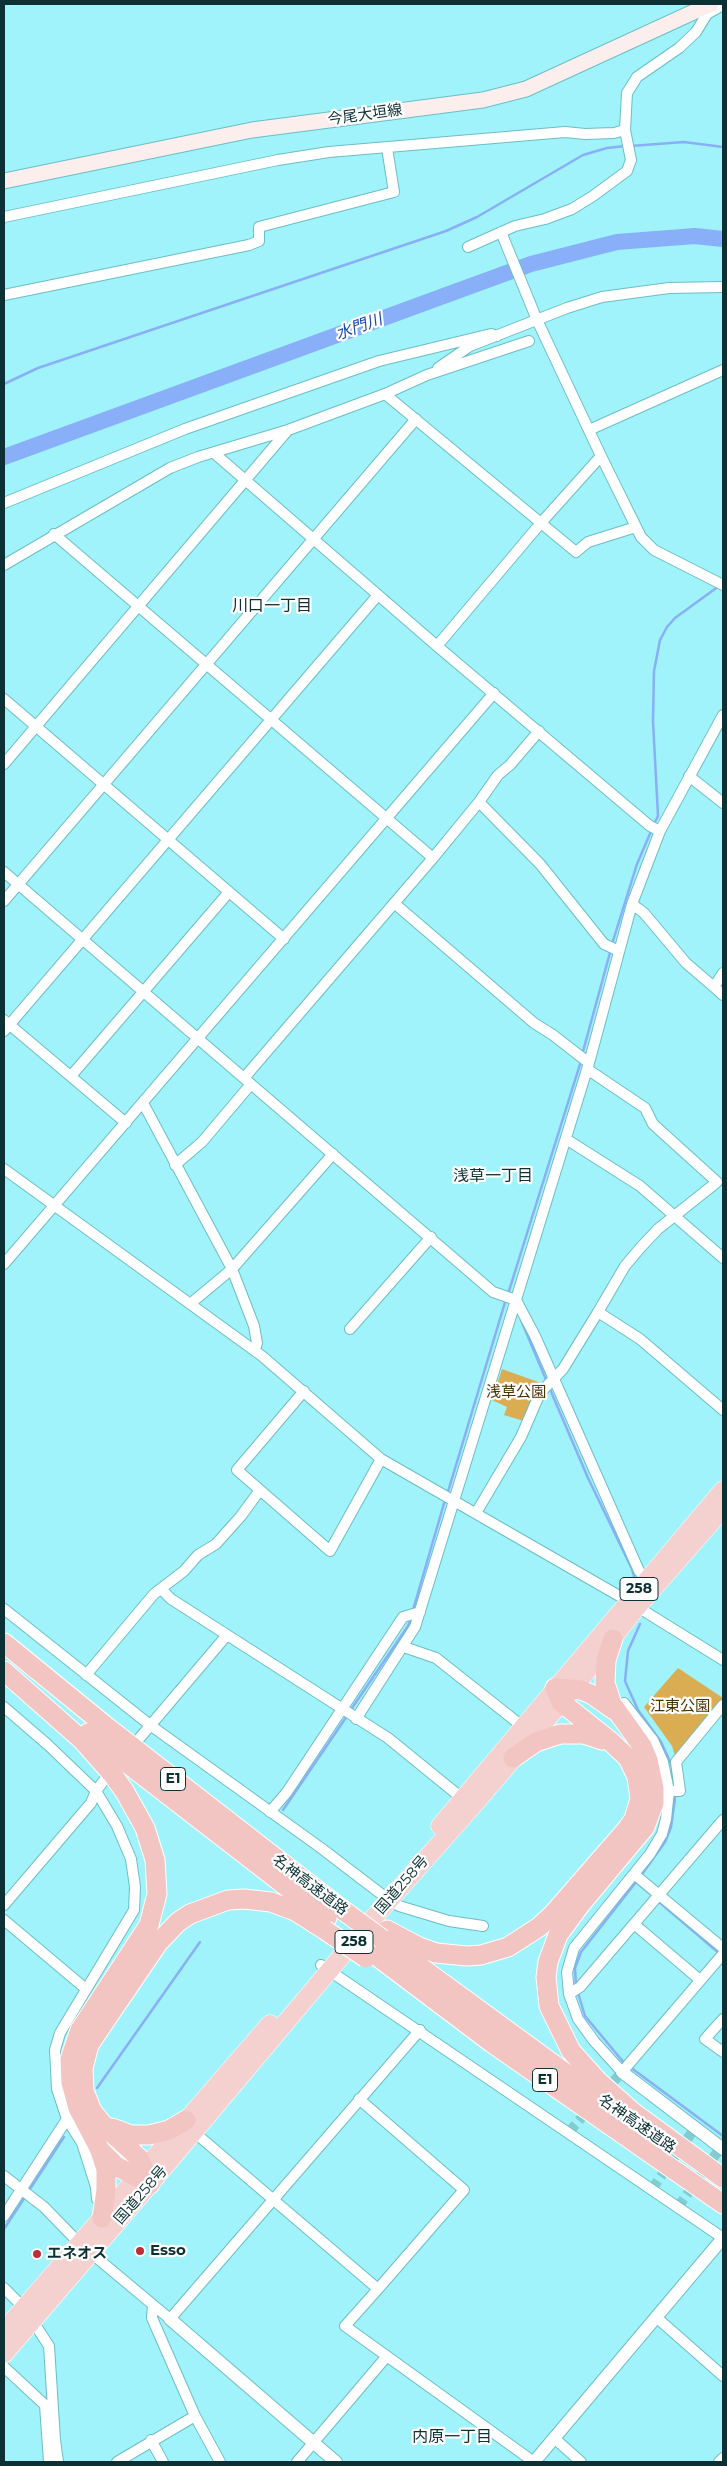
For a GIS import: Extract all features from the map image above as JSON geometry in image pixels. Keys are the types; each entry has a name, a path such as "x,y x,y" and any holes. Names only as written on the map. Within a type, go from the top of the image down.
{"highway":[{"name":"国道258号","path":"385,1898 522,1726 562,1693 613,1639 647,1579 723,1490"},
{"name":"国道258号","path":"85,2247 102,2218 190,2126 385,1898 513,1758 633,1604 723,1509"},
{"path":"613,1639 606,1660 605,1683 607,1693 622,1709 648,1760 654,1788 654,1803 646,1827 580,1905 558,1935 548,1962 546,1977 549,2006 571,2050 598,2081 634,2113 723,2178"},
{"name":"E1","path":"4,1643 219,1815 276,1852 338,1917"},
{"name":"名神高速道路","path":"4,1665 209,1828 548,2061 723,2185"},
{"path":"4,1671 82,1740 112,1775 141,1819 152,1844 156,1860 157,1894 149,1925 80,2030 72,2049 70,2069 74,2094 82,2118 99,2148 116,2166 144,2176"},
{"path":"562,1693 585,1691 622,1709"},
{"path":"144,2176 139,2158 98,2119 87,2101 82,2080 84,2058 89,2046 158,1943 178,1922 200,1908 214,1903 244,1899 259,1900 338,1917 376,1944 419,1947 436,1953 467,1956 481,1955 508,1947 539,1927 569,1897 634,1819 640,1799 633,1767 620,1750 562,1693"},
{"path":"513,1758 536,1742 560,1734 578,1734 594,1737 620,1750"},
{"name":"名神高速道路","path":"376,1944 492,2043 723,2204"},
{"path":"98,2119 115,2130 140,2136 190,2126"},
{"path":"99,2148 107,2179 102,2218"},
{"name":"国道258号","path":"4,2354 28,2314 144,2176"},
{"name":"国道258号","path":"4,2331 28,2314"}],"main road":[{"name":"今尾大垣線","path":"4,181 252,130 483,100 526,89 711,4"}],"street":[{"path":"468,247 515,226 545,219 572,209 594,196 627,170 631,160 626,133 627,93 637,77 679,48 696,32 707,14 723,5"},
{"path":"4,217 278,160 328,152 565,132 585,134 626,133"},
{"path":"4,295 249,245 259,241 259,227 394,192 387,148"},
{"path":"501,232 536,315 601,456 641,537 654,550 720,583"},
{"path":"428,375 470,346 497,336 536,315 621,293 669,288 723,287"},
{"path":"4,503 185,429 379,361 491,334 497,336"},
{"path":"4,565 54,534 170,468 288,430 385,394 428,375 529,341"},
{"path":"589,430 723,370"},
{"path":"385,394 576,552 588,542 636,527"},
{"path":"4,901 416,419"},
{"path":"4,764 288,430"},
{"path":"214,453 437,646 655,829"},
{"path":"437,646 540,524 601,456"},
{"path":"54,534 433,858"},
{"path":"126,1123 71,1076 5,1025 82,940 378,595"},
{"path":"4,1264 494,693"},
{"path":"4,699 284,939"},
{"path":"270,1812 404,1647 416,1627 415,1614 510,1297 566,1139 614,949 632,904 655,829 689,776 723,715"},
{"path":"175,1164 202,1142 247,1081 479,802 498,775 510,765 539,731"},
{"path":"689,776 723,803"},
{"path":"479,802 540,864 614,949"},
{"path":"4,872 493,1292 510,1297 535,1336 549,1382 639,1571 647,1579"},
{"path":"71,1076 229,892"},
{"path":"394,903 534,1023 553,1035 585,1063 645,1108 653,1124 717,1182 658,1229 625,1266 563,1369 549,1382 521,1438 476,1513"},
{"path":"632,904 644,913 686,963 723,995"},
{"path":"714,987 723,973"},
{"path":"143,1103 232,1269 254,1326 258,1343 255,1350"},
{"path":"566,1139 640,1186 723,1258"},
{"path":"190,1304 232,1269 333,1154"},
{"path":"4,1169 255,1350 381,1459 633,1604 723,1660"},
{"path":"350,1329 431,1237"},
{"path":"598,1312 640,1339 723,1410"},
{"path":"304,1392 237,1470 330,1551 378,1468 381,1459"},
{"path":"86,1675 154,1594 198,1555 216,1544 241,1516 260,1490"},
{"path":"161,1589 171,1599 388,1738 462,1799"},
{"path":"4,1609 150,1725 385,1898 398,1906 449,1921 483,1926"},
{"path":"349,1714 403,1617 415,1614"},
{"path":"138,1740 227,1635"},
{"path":"404,1647 436,1658 522,1726"},
{"path":"669,1791 680,1791 676,1762 723,1705"},
{"path":"4,1707 48,1745 96,1791 117,1826 131,1859 135,1895 134,1910 126,1927 60,2033 55,2050 57,2089 67,2119 82,2143 96,2187 97,2198"},
{"path":"622,1709 653,1740 663,1762 669,1791 666,1819 662,1834 637,1877 574,1948 567,1972 584,2026 626,2068 723,2148"},
{"path":"4,1905 91,1803 96,1791 105,1779"},
{"path":"574,1991 723,1820"},
{"path":"637,1877 656,1897 723,1948"},
{"path":"4,1920 86,1989"},
{"path":"634,1924 700,1980"},
{"path":"626,2068 721,1956"},
{"path":"325,1968 420,2030 723,2238 534,2462 346,2326 464,2190 359,2099"},
{"path":"723,2019 705,2039 723,2052"},
{"path":"170,2319 420,2030"},
{"path":"4,2216 25,2192 67,2119"},
{"path":"190,2126 378,2289"},
{"path":"4,2176 25,2192 85,2247 336,2462"},
{"path":"4,2288 28,2314 50,2346 58,2462"},
{"path":"153,2305 152,2318 195,2416 220,2462"},
{"path":"656,2317 723,2376"},
{"path":"297,2462 387,2356"},
{"path":"4,2367 45,2405 49,2462"},
{"path":"117,2462 151,2440 195,2416"},
{"path":"554,2438 581,2462"},
{"path":"151,2440 163,2462"},
{"path":"720,2462 723,2458"}],"green space":[{"name":"浅草公園","path":"502,1369 541,1383 524,1421 504,1415 507,1407 492,1400"},
{"name":"江東公園","path":"678,1668 723,1698 675,1756 672,1746 644,1707"}],"waterway":[{"path":"631,146 684,142 723,147"},
{"path":"4,384 38,368 446,231 477,217 583,155 607,148 625,146"},
{"name":"水門川","path":"4,457 531,264 617,242 695,236 723,239"},
{"path":"654,824 658,816 653,721 654,671 660,640 667,627 675,618 719,586"},
{"path":"612,944 637,864 652,829"},
{"path":"582,1055 611,949"},
{"path":"508,1294 581,1061"},
{"path":"447,1495 506,1299"},
{"path":"521,1320 547,1382"},
{"path":"549,1387 588,1478 632,1569 635,1580"},
{"path":"413,1610 445,1500"},
{"path":"350,1711 408,1626 411,1618"},
{"path":"640,1624 628,1651 625,1681 638,1710 661,1742 672,1766"},
{"path":"283,1810 347,1716"},
{"path":"640,1877 665,1842 671,1827 675,1798"},
{"path":"576,1985 575,1968 581,1952 636,1882 654,1897"},
{"path":"658,1901 720,1954"},
{"path":"97,2088 200,1942"},
{"path":"578,1993 585,2016 625,2064"},
{"path":"630,2067 723,2136"},
{"path":"28,2192 64,2137"},
{"path":"4,2229 25,2197"}],"tunnel":[{"path":"604,2092 622,2072"},
{"path":"569,2132 590,2108"},
{"path":"652,2189 695,2128"},
{"path":"678,2207 721,2147"}],"place":[{"name":"Esso","path":"140,2251"},
{"name":"エネオス","path":"37,2254"}],"district":[{"name":"川口一丁目","path":"272,606"},
{"name":"浅草一丁目","path":"493,1176"},
{"name":"内原一丁目","path":"452,2437"}]}
